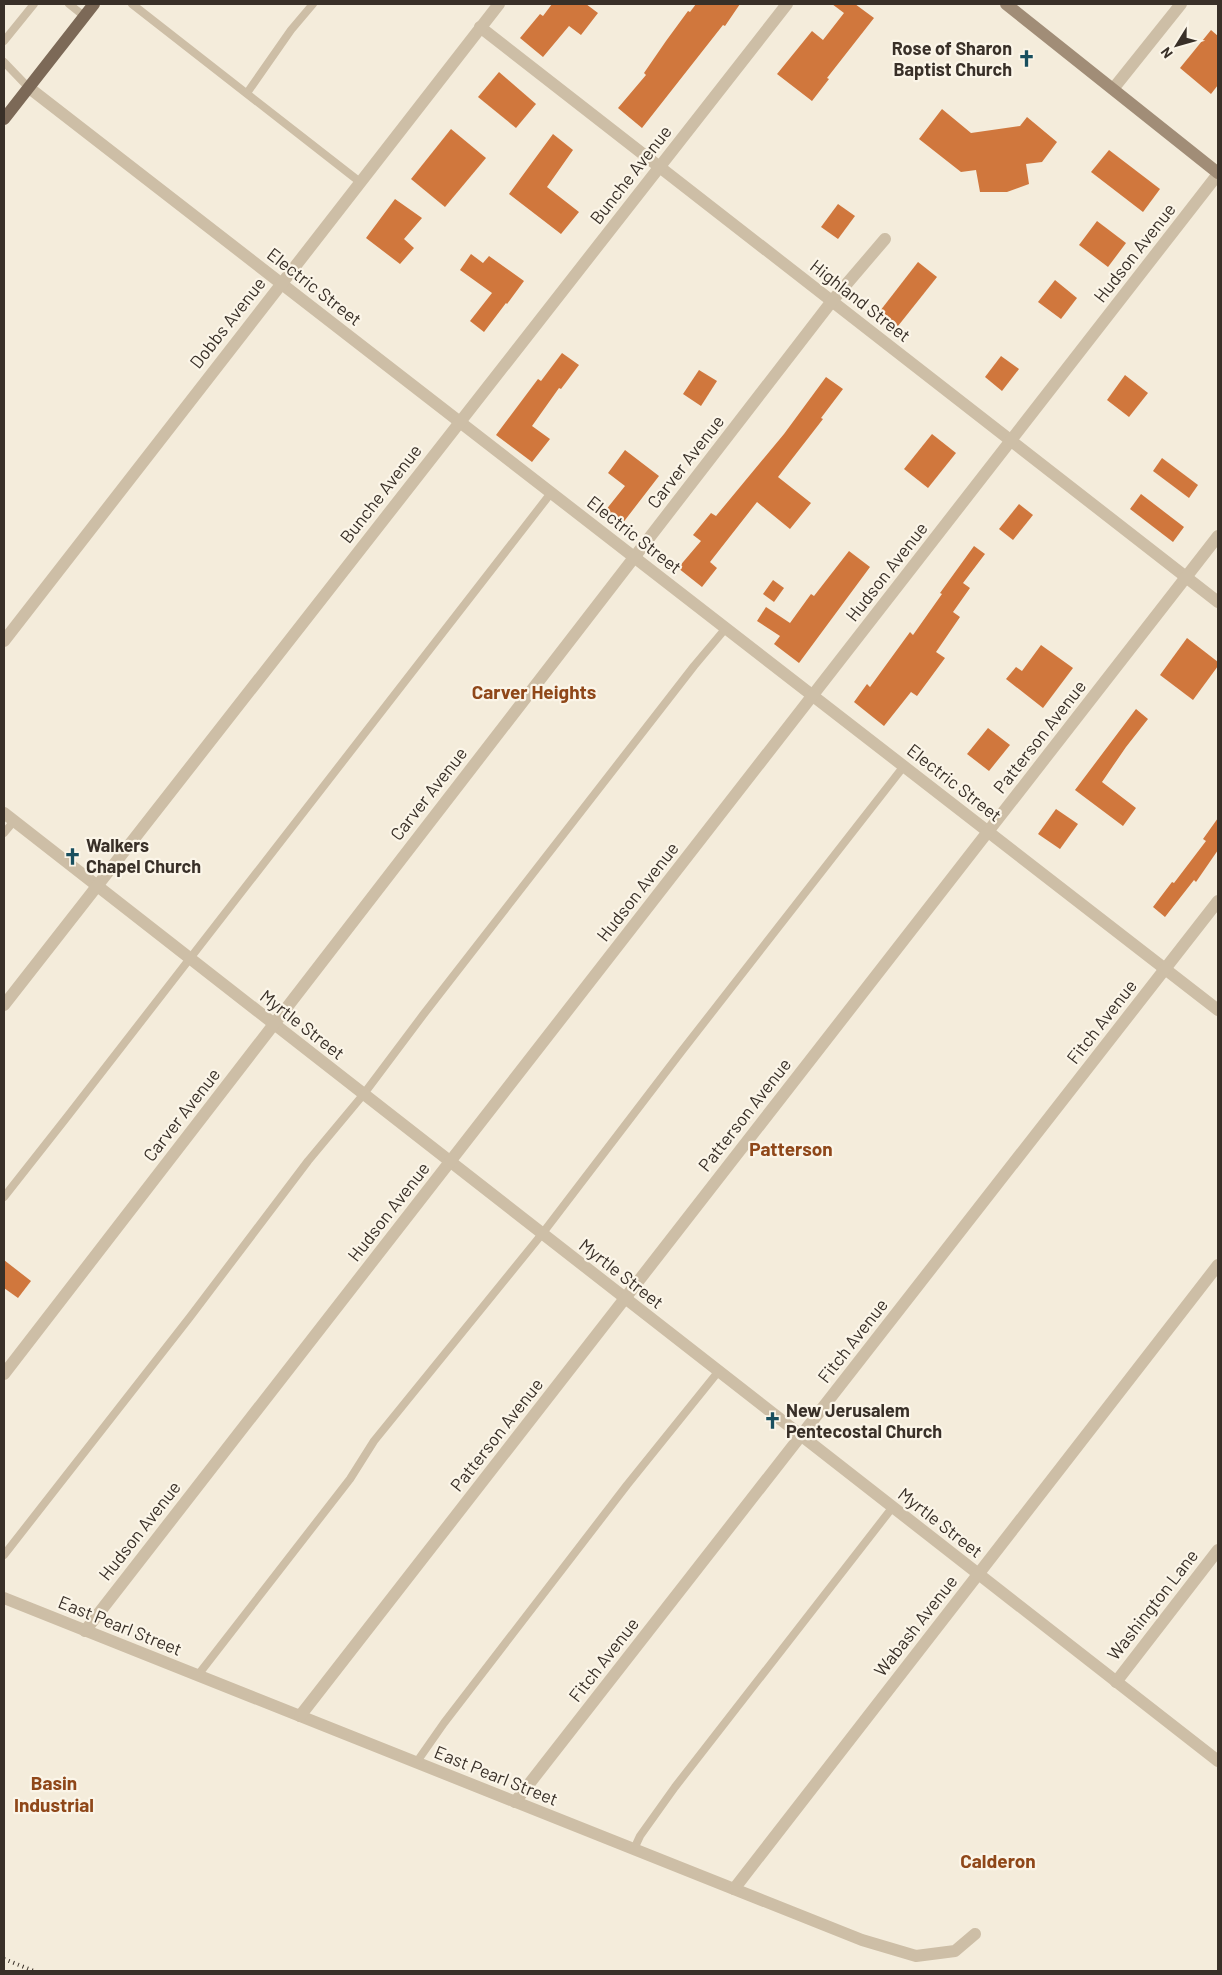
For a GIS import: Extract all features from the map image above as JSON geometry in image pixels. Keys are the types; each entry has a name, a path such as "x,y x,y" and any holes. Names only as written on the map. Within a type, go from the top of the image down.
{"main road":[{"path":"4,118 94,4"},
{"path":"1006,4 1218,174"}],"street":[{"name":"Dobbs Avenue","path":"4,641 499,4"},
{"name":"Bunche Avenue","path":"4,1005 787,4"},
{"path":"1113,89 1181,4"},
{"name":"Highland Street","path":"480,27 1218,602"},
{"name":"Electric Street","path":"28,87 1218,1010"},
{"name":"Hudson Avenue","path":"85,1631 1218,174"},
{"name":"Carver Avenue","path":"4,1374 832,301 885,238"},
{"name":"Patterson Avenue","path":"300,1716 1218,536"},
{"name":"Myrtle Street","path":"9,817 1218,1761"},
{"name":"Fitch Avenue","path":"515,1802 1218,902"},
{"name":"Wabash Avenue","path":"734,1889 1218,1266"},
{"name":"Washington Lane","path":"1116,1682 1218,1550"},
{"name":"East Pearl Street","path":"4,1598 862,1940 916,1956 955,1952 975,1934"}],"lane":[{"path":"4,41 34,4"},
{"path":"69,4 84,16"},
{"path":"132,4 360,182"},
{"path":"247,92 291,30 313,4"},
{"path":"4,62 28,87"},
{"path":"4,1196 551,493"},
{"path":"4,1555 190,1317 308,1161 363,1094 694,666 726,628"},
{"path":"198,1676 350,1479 374,1441 542,1234 904,766"},
{"path":"4,833 9,817"},
{"path":"416,1763 444,1723 621,1493 718,1372"},
{"path":"634,1849 640,1836 675,1787 892,1508"}],"building":[{"path":"552,4 586,4 598,13 581,35 569,26 543,57 520,38 540,14 543,16"},
{"path":"696,4 740,4 725,26 723,25 642,128 618,108 646,75 644,73 666,41 688,11 690,12"},
{"path":"832,4 855,4 874,18 827,78 829,79 812,101 777,74 812,31 823,40 844,13"},
{"path":"1211,30 1218,36 1218,85 1211,94 1180,68"},
{"path":"499,72 536,104 516,128 478,97"},
{"path":"942,109 971,133 1020,126 1027,117 1057,142 1042,162 1026,164 1029,184 1007,192 980,192 976,170 961,172 919,139"},
{"path":"451,129 486,158 445,207 411,179"},
{"path":"553,134 573,150 547,187 579,212 561,234 509,194"},
{"path":"1109,150 1160,189 1143,212 1091,172"},
{"path":"395,199 422,218 404,239 414,248 400,264 366,238"},
{"path":"838,204 855,216 838,239 821,227"},
{"path":"1097,221 1126,243 1108,267 1079,245"},
{"path":"471,254 483,263 489,256 524,281 484,332 470,321 492,293 460,270"},
{"path":"918,262 937,277 898,326 880,311"},
{"path":"1055,280 1077,298 1061,319 1038,302"},
{"path":"562,353 579,365 561,389 559,388 532,426 550,439 532,462 496,435 538,379 541,381"},
{"path":"1001,356 1019,369 1002,391 985,377"},
{"path":"699,370 717,381 701,406 683,394"},
{"path":"1125,375 1148,393 1129,417 1107,400"},
{"path":"826,377 843,389 821,418 823,419 778,477 811,503 790,529 757,502 710,562 717,568 702,587 678,568 701,541 693,535 711,513 716,516 784,434"},
{"path":"932,434 956,453 928,488 904,469"},
{"path":"625,450 659,476 622,524 605,511 625,486 608,473"},
{"path":"1162,458 1198,485 1189,498 1153,471"},
{"path":"1141,494 1184,527 1173,542 1130,509"},
{"path":"1019,504 1033,515 1013,540 999,529"},
{"path":"974,546 985,554 963,583 970,588 953,612 960,617 936,652 945,658 917,696 911,692 884,726 854,702 867,684 870,687 910,632 913,635"},
{"path":"849,551 870,567 799,663 774,644 780,636 757,621 766,607 790,623 811,594 814,596"},
{"path":"773,580 784,588 774,602 763,594"},
{"path":"1187,638 1218,662 1218,666 1193,700 1160,675"},
{"path":"1041,645 1073,668 1043,708 1006,679 1016,667 1022,671"},
{"path":"1136,709 1148,719 1102,782 1136,808 1123,826 1075,790"},
{"path":"988,728 1010,745 989,771 967,754"},
{"path":"1056,809 1078,824 1060,849 1038,834"},
{"path":"1218,818 1218,850 1196,882 1194,880 1165,917 1153,907 1206,841 1203,839"},
{"path":"4,1260 31,1281 18,1298 4,1288"}],"railway":[{"path":"4,1959 34,1971"}],"place":[{"name":"Rose of Sharon Baptist Church","path":"1026,59"},
{"name":"Walkers Chapel Church","path":"72,856"},
{"name":"New Jerusalem Pentecostal Church","path":"772,1421"}],"district":[{"name":"Carver Heights","path":"534,692"},
{"name":"Patterson","path":"791,1149"},
{"name":"Basin Industrial","path":"54,1794"},
{"name":"Calderon","path":"998,1861"}]}
